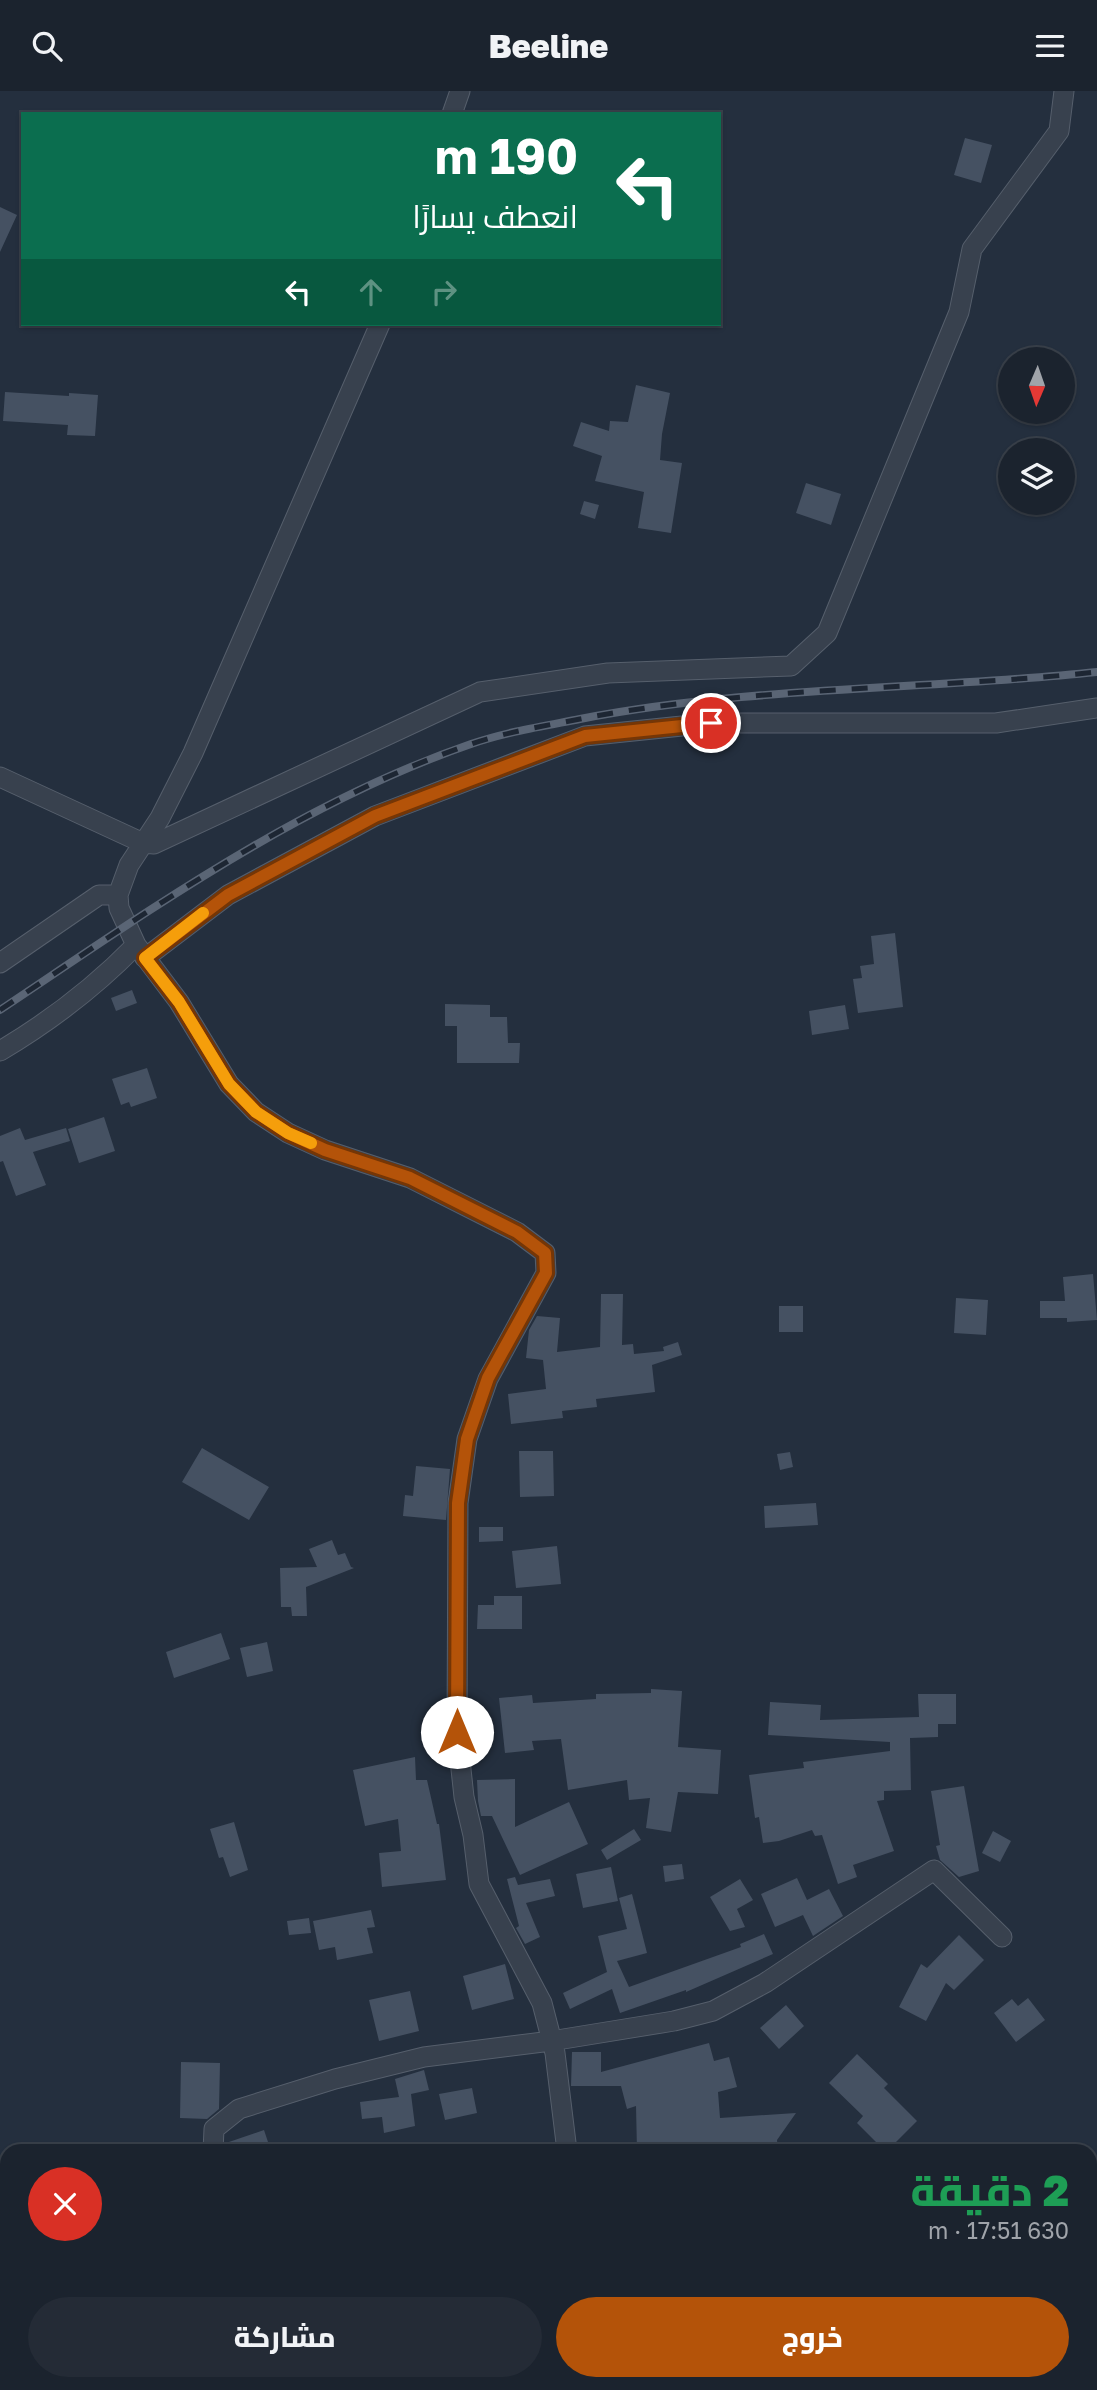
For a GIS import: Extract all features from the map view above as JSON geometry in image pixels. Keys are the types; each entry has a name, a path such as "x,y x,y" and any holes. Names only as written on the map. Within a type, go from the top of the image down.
{"street":[{"path":"453,112 460,91"},
{"path":"0,777 143,843 154,844 481,692 608,673 791,666 827,633 959,311 972,249 1059,131 1064,91"},
{"path":"379,326 193,753 160,818 129,865 118,895 119,908 141,951 179,1002 229,1084 256,1112 288,1133 325,1150 421,1183 517,1232 545,1253 546,1273 488,1378 467,1439 458,1503 457,1732 464,1797 480,1884 542,2003 555,2053 566,2144"},
{"path":"0,1051 57,1014 117,964 228,895 375,816 585,736 711,723 996,723 1097,708"},
{"path":"0,963 99,895 118,895"},
{"path":"213,2144 214,2129 239,2109 335,2079 424,2057 551,2041 674,2021 713,2011 765,1983 934,1870 1002,1937"}],"building":[{"path":"965,138 992,145 981,183 954,175"},
{"path":"0,207 17,215 0,252"},
{"path":"636,385 670,393 660,460 682,463 671,533 638,528 644,492 595,481 602,456 573,446 581,422 609,431 610,421 628,422"},
{"path":"5,392 98,395 95,436 67,435 68,425 3,421"},
{"path":"806,483 841,494 831,525 796,513"},
{"path":"584,501 599,505 595,519 580,514"},
{"path":"895,933 903,1007 858,1013 853,979 862,978 860,966 874,964 871,936"},
{"path":"132,990 137,1003 116,1011 111,998"},
{"path":"445,1004 490,1005 490,1017 507,1017 508,1043 520,1043 519,1063 457,1063 457,1026 445,1026"},
{"path":"845,1005 849,1029 812,1035 809,1011"},
{"path":"147,1068 157,1098 131,1107 129,1102 121,1105 112,1079"},
{"path":"104,1117 115,1151 79,1163 68,1129"},
{"path":"20,1128 25,1140 66,1128 70,1141 33,1152 46,1185 16,1196 3,1161 0,1162 0,1136"},
{"path":"1093,1274 1097,1320 1067,1322 1067,1318 1040,1318 1040,1301 1065,1301 1063,1277"},
{"path":"601,1294 623,1294 622,1345 633,1344 634,1354 664,1351 663,1347 678,1342 682,1355 652,1365 655,1392 596,1399 597,1407 562,1411 563,1418 511,1424 508,1394 546,1389 543,1360 526,1358 529,1330 537,1316 560,1318 557,1352 600,1347"},
{"path":"956,1298 988,1300 986,1335 954,1333"},
{"path":"779,1306 803,1306 803,1332 779,1332"},
{"path":"202,1448 269,1487 249,1520 182,1482"},
{"path":"519,1451 553,1451 554,1496 520,1497"},
{"path":"790,1452 793,1467 780,1470 777,1454"},
{"path":"416,1466 450,1469 446,1520 403,1516 405,1495 413,1496"},
{"path":"816,1503 818,1525 765,1528 764,1506"},
{"path":"479,1527 503,1527 503,1541 479,1542"},
{"path":"332,1540 338,1555 345,1553 354,1568 306,1587 307,1616 292,1616 291,1607 281,1607 280,1568 317,1567 309,1549"},
{"path":"557,1546 561,1584 516,1588 512,1551"},
{"path":"494,1596 522,1596 522,1629 477,1629 478,1605 494,1605"},
{"path":"221,1633 230,1659 174,1678 166,1652"},
{"path":"267,1642 273,1671 247,1677 240,1648"},
{"path":"651,1689 682,1691 678,1747 721,1750 718,1794 678,1792 671,1832 646,1828 650,1798 629,1800 627,1780 568,1790 561,1739 532,1741 534,1750 505,1753 499,1698 532,1695 533,1703 596,1699 596,1694 651,1693"},
{"path":"918,1694 956,1694 956,1724 938,1724 938,1737 910,1738 911,1790 884,1791 884,1800 877,1801 894,1851 853,1865 857,1877 838,1884 822,1835 815,1836 812,1830 779,1841 763,1843 759,1817 755,1818 749,1775 804,1768 803,1762 890,1751 890,1742 768,1735 770,1702 821,1705 820,1720 919,1717"},
{"path":"415,1757 416,1780 427,1780 439,1824 446,1880 382,1887 379,1853 401,1851 398,1819 365,1826 353,1770"},
{"path":"515,1779 515,1827 569,1802 588,1844 520,1875 492,1816 481,1816 478,1801 477,1780"},
{"path":"964,1786 979,1871 959,1877 940,1860 936,1846 940,1845 931,1791"},
{"path":"234,1822 248,1870 230,1877 223,1857 219,1858 210,1829"},
{"path":"634,1829 641,1840 607,1860 601,1850"},
{"path":"993,1831 1011,1841 1000,1862 982,1853"},
{"path":"682,1864 684,1879 665,1882 663,1866"},
{"path":"611,1867 618,1901 583,1908 576,1874"},
{"path":"515,1877 518,1885 550,1879 555,1896 526,1903 540,1937 525,1944 516,1928 519,1926 507,1879"},
{"path":"797,1878 807,1900 829,1889 843,1916 813,1936 803,1915 775,1927 761,1894"},
{"path":"740,1879 753,1900 737,1909 745,1927 730,1931 710,1897"},
{"path":"632,1894 647,1953 617,1961 629,1987 741,1947 740,1944 764,1934 773,1954 686,1992 620,2013 612,1989 570,2009 563,1993 607,1972 598,1936 627,1929 619,1898"},
{"path":"371,1910 375,1927 367,1928 373,1953 337,1960 335,1947 319,1950 313,1921"},
{"path":"309,1918 311,1933 289,1935 287,1921"},
{"path":"959,1935 984,1960 954,1990 946,1983 926,2021 899,2007 921,1964 927,1968"},
{"path":"505,1964 514,1999 472,2010 463,1976"},
{"path":"410,1991 419,2031 379,2041 369,2000"},
{"path":"1028,1998 1045,2020 1016,2042 994,2013 1012,1999 1018,2006"},
{"path":"786,2005 804,2026 779,2049 760,2028"},
{"path":"709,2043 714,2061 729,2057 737,2087 718,2092 720,2118 796,2113 777,2140 777,2144 637,2144 636,2106 627,2109 621,2086 571,2086 572,2052 601,2052 601,2072"},
{"path":"857,2054 888,2084 884,2088 917,2121 894,2144 878,2144 857,2123 863,2116 829,2083"},
{"path":"181,2062 220,2063 219,2109 207,2119 180,2118"},
{"path":"424,2070 429,2090 411,2094 415,2126 384,2133 382,2117 362,2119 360,2102 399,2097 395,2079"},
{"path":"472,2088 477,2113 445,2120 439,2094"},
{"path":"264,2130 269,2144 226,2144"}],"railway":[{"path":"0,1010 170,897 286,828 346,796 471,744 580,719 708,700 1097,672"}],"slow traffic":[{"path":"203,913 145,958 179,1002 229,1084 256,1112 288,1133 311,1143"}],"route":[{"path":"457,1732 458,1503 467,1439 488,1378 546,1273 545,1253 517,1232 488,1216 410,1178 325,1150 288,1133 256,1112 229,1084 179,1002 145,958 228,895 375,816 585,736 711,723"}]}
